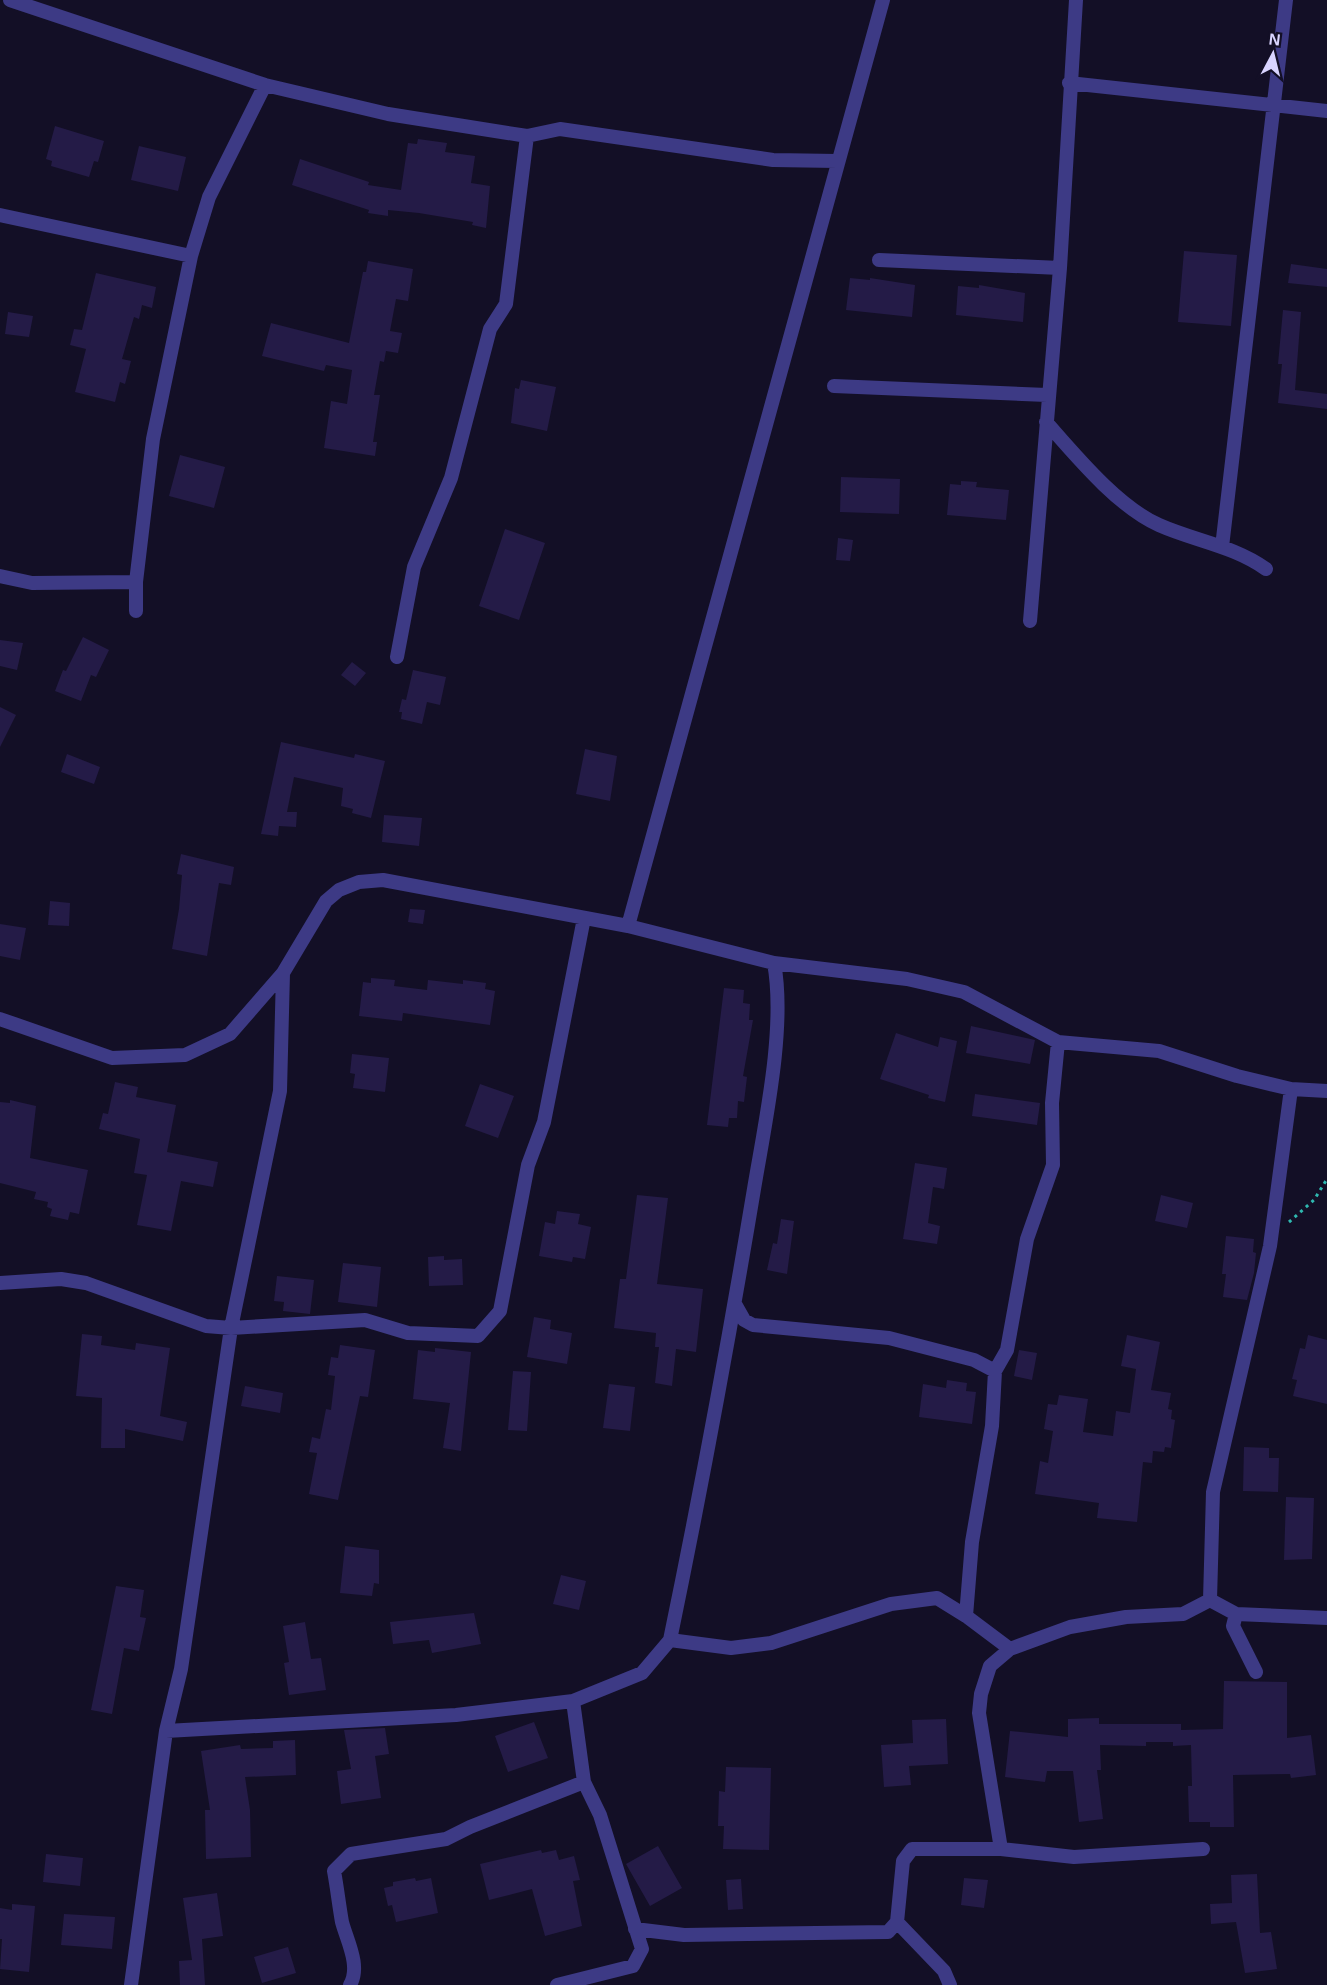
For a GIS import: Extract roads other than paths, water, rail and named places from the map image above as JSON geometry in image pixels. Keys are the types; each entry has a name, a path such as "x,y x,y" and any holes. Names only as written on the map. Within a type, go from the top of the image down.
{"street":[{"path":"10,0 265,85 388,114 527,136 560,129 773,160 837,161"},
{"path":"628,926 883,0"},
{"path":"1030,621 1047,395 1060,268 1069,83 1076,0"},
{"path":"1222,547 1286,0"},
{"path":"1069,83 1327,111"},
{"path":"136,611 136,582 153,439 191,256 209,197 265,85"},
{"path":"397,657 414,567 451,478 490,329 507,304 527,136"},
{"path":"0,215 191,256"},
{"path":"879,260 1060,268"},
{"path":"834,387 1047,395"},
{"path":"1046,422 1075,455 1133,509 1157,525 1253,559 1266,569"},
{"path":"0,576 32,583 136,582"},
{"path":"0,1019 112,1058 185,1055 230,1034 283,973 326,901 339,890 359,882 382,880 628,926 774,963 907,979 964,992 1058,1042 1159,1051 1237,1076 1291,1089 1327,1091"},
{"path":"0,1283 61,1279 86,1283 206,1326 231,1328 356,1320 408,1334 478,1336 500,1311 528,1165 544,1122 584,918"},
{"path":"166,1731 456,1715 573,1701 642,1673 670,1640 735,1304 770,1085 779,991 774,963"},
{"path":"131,1985 166,1731 181,1669 231,1328 280,1091 283,973"},
{"path":"966,1616 972,1542 992,1426 995,1371 1007,1350 1027,1239 1053,1165 1052,1103 1058,1042"},
{"path":"1210,1600 1213,1492 1270,1246 1291,1089"},
{"path":"735,1304 744,1320 753,1325 890,1338 974,1360 995,1371"},
{"path":"670,1640 731,1648 771,1643 891,1604 937,1598 966,1616 1010,1650"},
{"path":"1210,1600 1236,1614 1327,1618"},
{"path":"1001,1849 979,1713 981,1694 990,1666 1010,1650 1070,1627 1126,1617 1182,1614 1210,1600"},
{"path":"1236,1614 1233,1626 1256,1672"},
{"path":"557,1985 633,1966 642,1949 600,1815 584,1782 573,1701"},
{"path":"350,1985 354,1978 351,1948 343,1923 334,1870 341,1861 351,1854 446,1839 584,1782"},
{"path":"635,1929 684,1935 888,1932 897,1922 903,1861 912,1850 1001,1849 1074,1857 1203,1849"},
{"path":"897,1922 944,1971 950,1985"}]}
